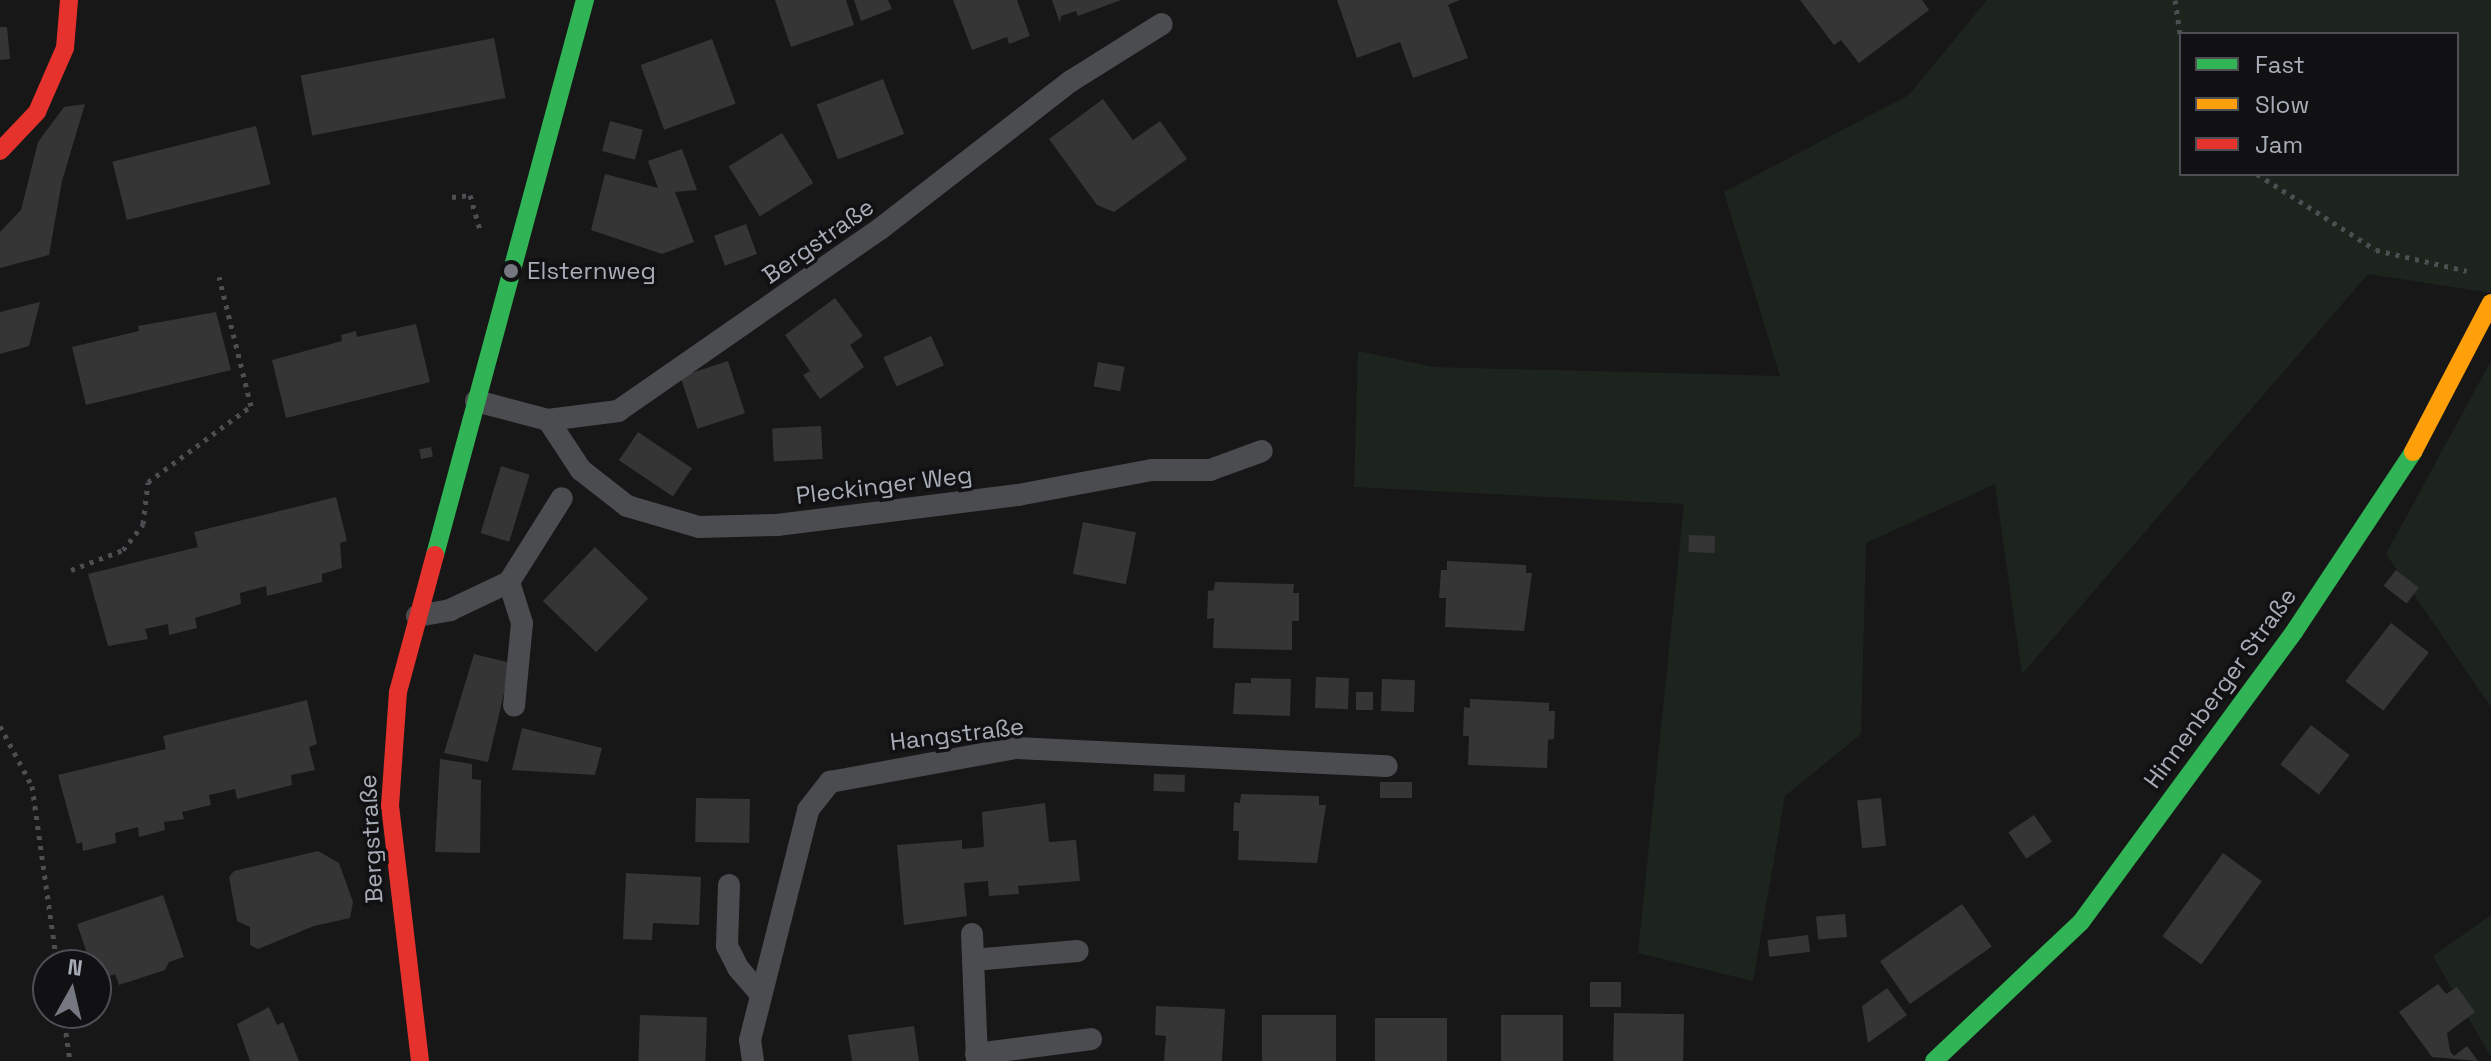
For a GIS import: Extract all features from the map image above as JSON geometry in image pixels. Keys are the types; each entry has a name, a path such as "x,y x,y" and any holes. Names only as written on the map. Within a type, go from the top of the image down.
{"street":[{"path":"0,151 37,112 65,48 69,0"},
{"name":"Bergstraße","path":"420,1061 390,806 398,692 585,0"},
{"name":"Hinnenberger Straße","path":"1934,1061 2081,922 2294,632 2412,453 2491,303"}],"lane":[{"name":"Bergstraße","path":"476,401 548,420 618,411 880,229 1071,81 1162,24"},
{"name":"Pleckinger Weg","path":"548,420 581,470 627,506 699,527 777,525 1018,495 1152,470 1210,470 1262,451"},
{"path":"417,616 450,610 509,582 562,498"},
{"path":"509,582 522,623 514,706"},
{"name":"Hangstraße","path":"753,1061 750,1040 808,810 830,782 1016,748 1387,766"},
{"path":"729,885 727,946 738,968 761,994"},
{"path":"972,934 976,1057 1091,1039"},
{"path":"973,960 1078,951"}],"path":[{"path":"2175,0 2180,32"},
{"path":"2260,176 2376,250 2477,273"},
{"path":"452,197 470,195 482,239"},
{"path":"71,570 123,550 143,524 148,482 251,406 219,277"},
{"path":"0,726 32,786 55,949"},
{"path":"65,1029 70,1061"}],"shaded area":[{"path":"1987,0 2491,0 2491,293 2368,274 2022,674 1995,484 1866,543 1861,734 1785,796 1753,981 1638,953 1684,504 1354,487 1358,351 1434,367 1780,376 1724,192 1909,95"},
{"path":"2491,361 2491,707 2386,554"},
{"path":"2491,915 2491,1057 2433,956"}],"building":[{"path":"775,0 846,0 854,25 791,47"},
{"path":"854,0 888,0 892,9 861,21"},
{"path":"953,0 1017,0 1030,36 1009,44 1007,37 972,50"},
{"path":"1052,0 1121,0 1078,16 1076,11 1061,16 1060,23"},
{"path":"1337,0 1460,0 1448,5 1468,58 1413,78 1400,42 1357,58"},
{"path":"1800,0 1922,0 1929,10 1859,63 1841,40 1834,45"},
{"path":"0,27 7,27 10,59 0,60"},
{"path":"494,38 506,98 312,135 301,76"},
{"path":"712,39 736,104 664,130 641,65"},
{"path":"883,79 904,134 838,160 817,104"},
{"path":"1103,99 1133,140 1160,121 1187,159 1114,212 1097,205 1049,139"},
{"path":"85,104 62,181 49,255 0,268 0,232 21,210 38,142 64,107"},
{"path":"610,121 643,130 635,160 602,151"},
{"path":"256,126 271,184 127,220 112,162"},
{"path":"782,133 813,183 760,216 729,166"},
{"path":"682,149 697,190 675,192 694,242 662,254 591,230 605,174 658,188 648,161"},
{"path":"746,224 757,254 725,266 714,236"},
{"path":"835,298 863,336 850,345 864,367 820,399 803,375 810,371 785,335"},
{"path":"40,302 29,346 0,354 0,312"},
{"path":"216,312 231,370 86,405 72,347 139,331 138,326"},
{"path":"416,324 430,382 286,418 272,360 342,341 341,335 356,331 357,337"},
{"path":"931,336 944,365 897,386 883,357"},
{"path":"728,361 745,413 697,429 680,376"},
{"path":"1098,362 1125,367 1120,391 1094,387"},
{"path":"821,426 823,459 774,462 772,429"},
{"path":"638,432 692,468 673,497 619,460"},
{"path":"431,447 433,457 421,459 419,449"},
{"path":"501,466 530,475 509,542 481,533"},
{"path":"336,497 347,541 340,543 342,568 322,574 322,582 267,596 266,586 240,593 241,604 195,618 197,628 169,635 168,624 145,629 148,639 108,646 88,574 198,547 194,532"},
{"path":"1083,522 1136,532 1126,584 1073,574"},
{"path":"1689,535 1715,536 1714,553 1688,552"},
{"path":"595,547 648,598 596,652 543,601"},
{"path":"1447,561 1526,565 1526,573 1532,573 1524,631 1445,627 1446,598 1439,598 1441,570 1447,570"},
{"path":"2396,570 2419,588 2407,604 2384,586"},
{"path":"1215,582 1294,584 1293,593 1299,593 1299,621 1292,621 1292,650 1213,648 1214,618 1207,619 1208,591 1214,590"},
{"path":"2391,623 2429,653 2383,711 2345,681"},
{"path":"474,654 511,663 488,762 444,753"},
{"path":"1316,677 1349,678 1348,709 1315,708"},
{"path":"1251,678 1291,679 1290,716 1233,714 1235,683 1251,683"},
{"path":"1382,679 1415,680 1414,712 1381,711"},
{"path":"1356,692 1373,692 1373,710 1356,710"},
{"path":"1470,699 1549,703 1549,711 1555,711 1554,739 1548,740 1547,768 1468,765 1469,736 1463,736 1464,707 1470,708"},
{"path":"307,700 317,744 309,747 315,770 291,775 292,785 237,799 235,789 209,795 211,805 182,812 184,819 164,822 165,830 139,837 138,827 115,833 116,843 83,851 82,842 77,844 58,775 166,749 163,736"},
{"path":"2311,725 2350,755 2319,795 2280,764"},
{"path":"522,728 602,748 595,775 512,770"},
{"path":"440,759 472,764 472,779 481,780 480,853 435,852"},
{"path":"1154,774 1185,775 1184,792 1153,791"},
{"path":"1380,782 1412,782 1412,798 1380,798"},
{"path":"1241,794 1319,796 1319,805 1326,805 1317,863 1238,860 1239,831 1233,831 1234,802 1240,803"},
{"path":"696,798 750,799 749,843 695,842"},
{"path":"1881,798 1886,846 1862,848 1857,801"},
{"path":"1045,803 1049,842 1076,840 1080,881 1018,886 1019,894 989,896 988,881 964,883 967,916 904,925 897,845 962,840 962,849 984,847 982,812"},
{"path":"2034,815 2052,842 2026,859 2008,832"},
{"path":"318,851 339,863 353,902 350,918 314,926 258,949 250,945 250,927 237,921 229,877 234,871"},
{"path":"2223,853 2262,881 2201,965 2162,936"},
{"path":"626,873 701,877 699,925 653,923 652,940 623,939"},
{"path":"163,895 184,957 169,962 165,970 119,985 115,974 112,975 112,949 86,949 77,924"},
{"path":"1962,904 1992,947 1910,1004 1880,961"},
{"path":"1845,914 1847,937 1818,939 1816,917"},
{"path":"1808,935 1810,952 1769,957 1767,940"},
{"path":"1590,982 1621,982 1621,1007 1590,1007"},
{"path":"2438,984 2446,994 2457,987 2475,1012 2447,1033 2450,1051 2454,1056 2467,1046 2478,1061 2432,1057 2399,1012"},
{"path":"1887,988 1907,1015 1868,1043 1862,1006"},
{"path":"1156,1006 1225,1009 1222,1061 1164,1061 1166,1036 1155,1035"},
{"path":"269,1007 277,1025 283,1022 299,1061 250,1061 237,1024"},
{"path":"1614,1013 1684,1014 1683,1061 1613,1061"},
{"path":"640,1015 707,1017 705,1061 638,1061"},
{"path":"1262,1015 1336,1015 1336,1061 1262,1061"},
{"path":"1501,1015 1563,1015 1563,1061 1501,1061"},
{"path":"1375,1018 1447,1018 1447,1061 1375,1061"},
{"path":"914,1026 919,1061 852,1061 848,1035"}],"traffic: fast":[{"path":"435,555 585,0"},
{"path":"1934,1061 2081,922 2294,632 2413,452"}],"traffic: slow":[{"path":"2413,452 2491,303"}],"traffic: jam":[{"path":"0,151 37,112 65,48 69,0"},
{"path":"420,1061 390,806 398,692 435,555"}],"place":[{"name":"Elsternweg","path":"511,271"}]}
